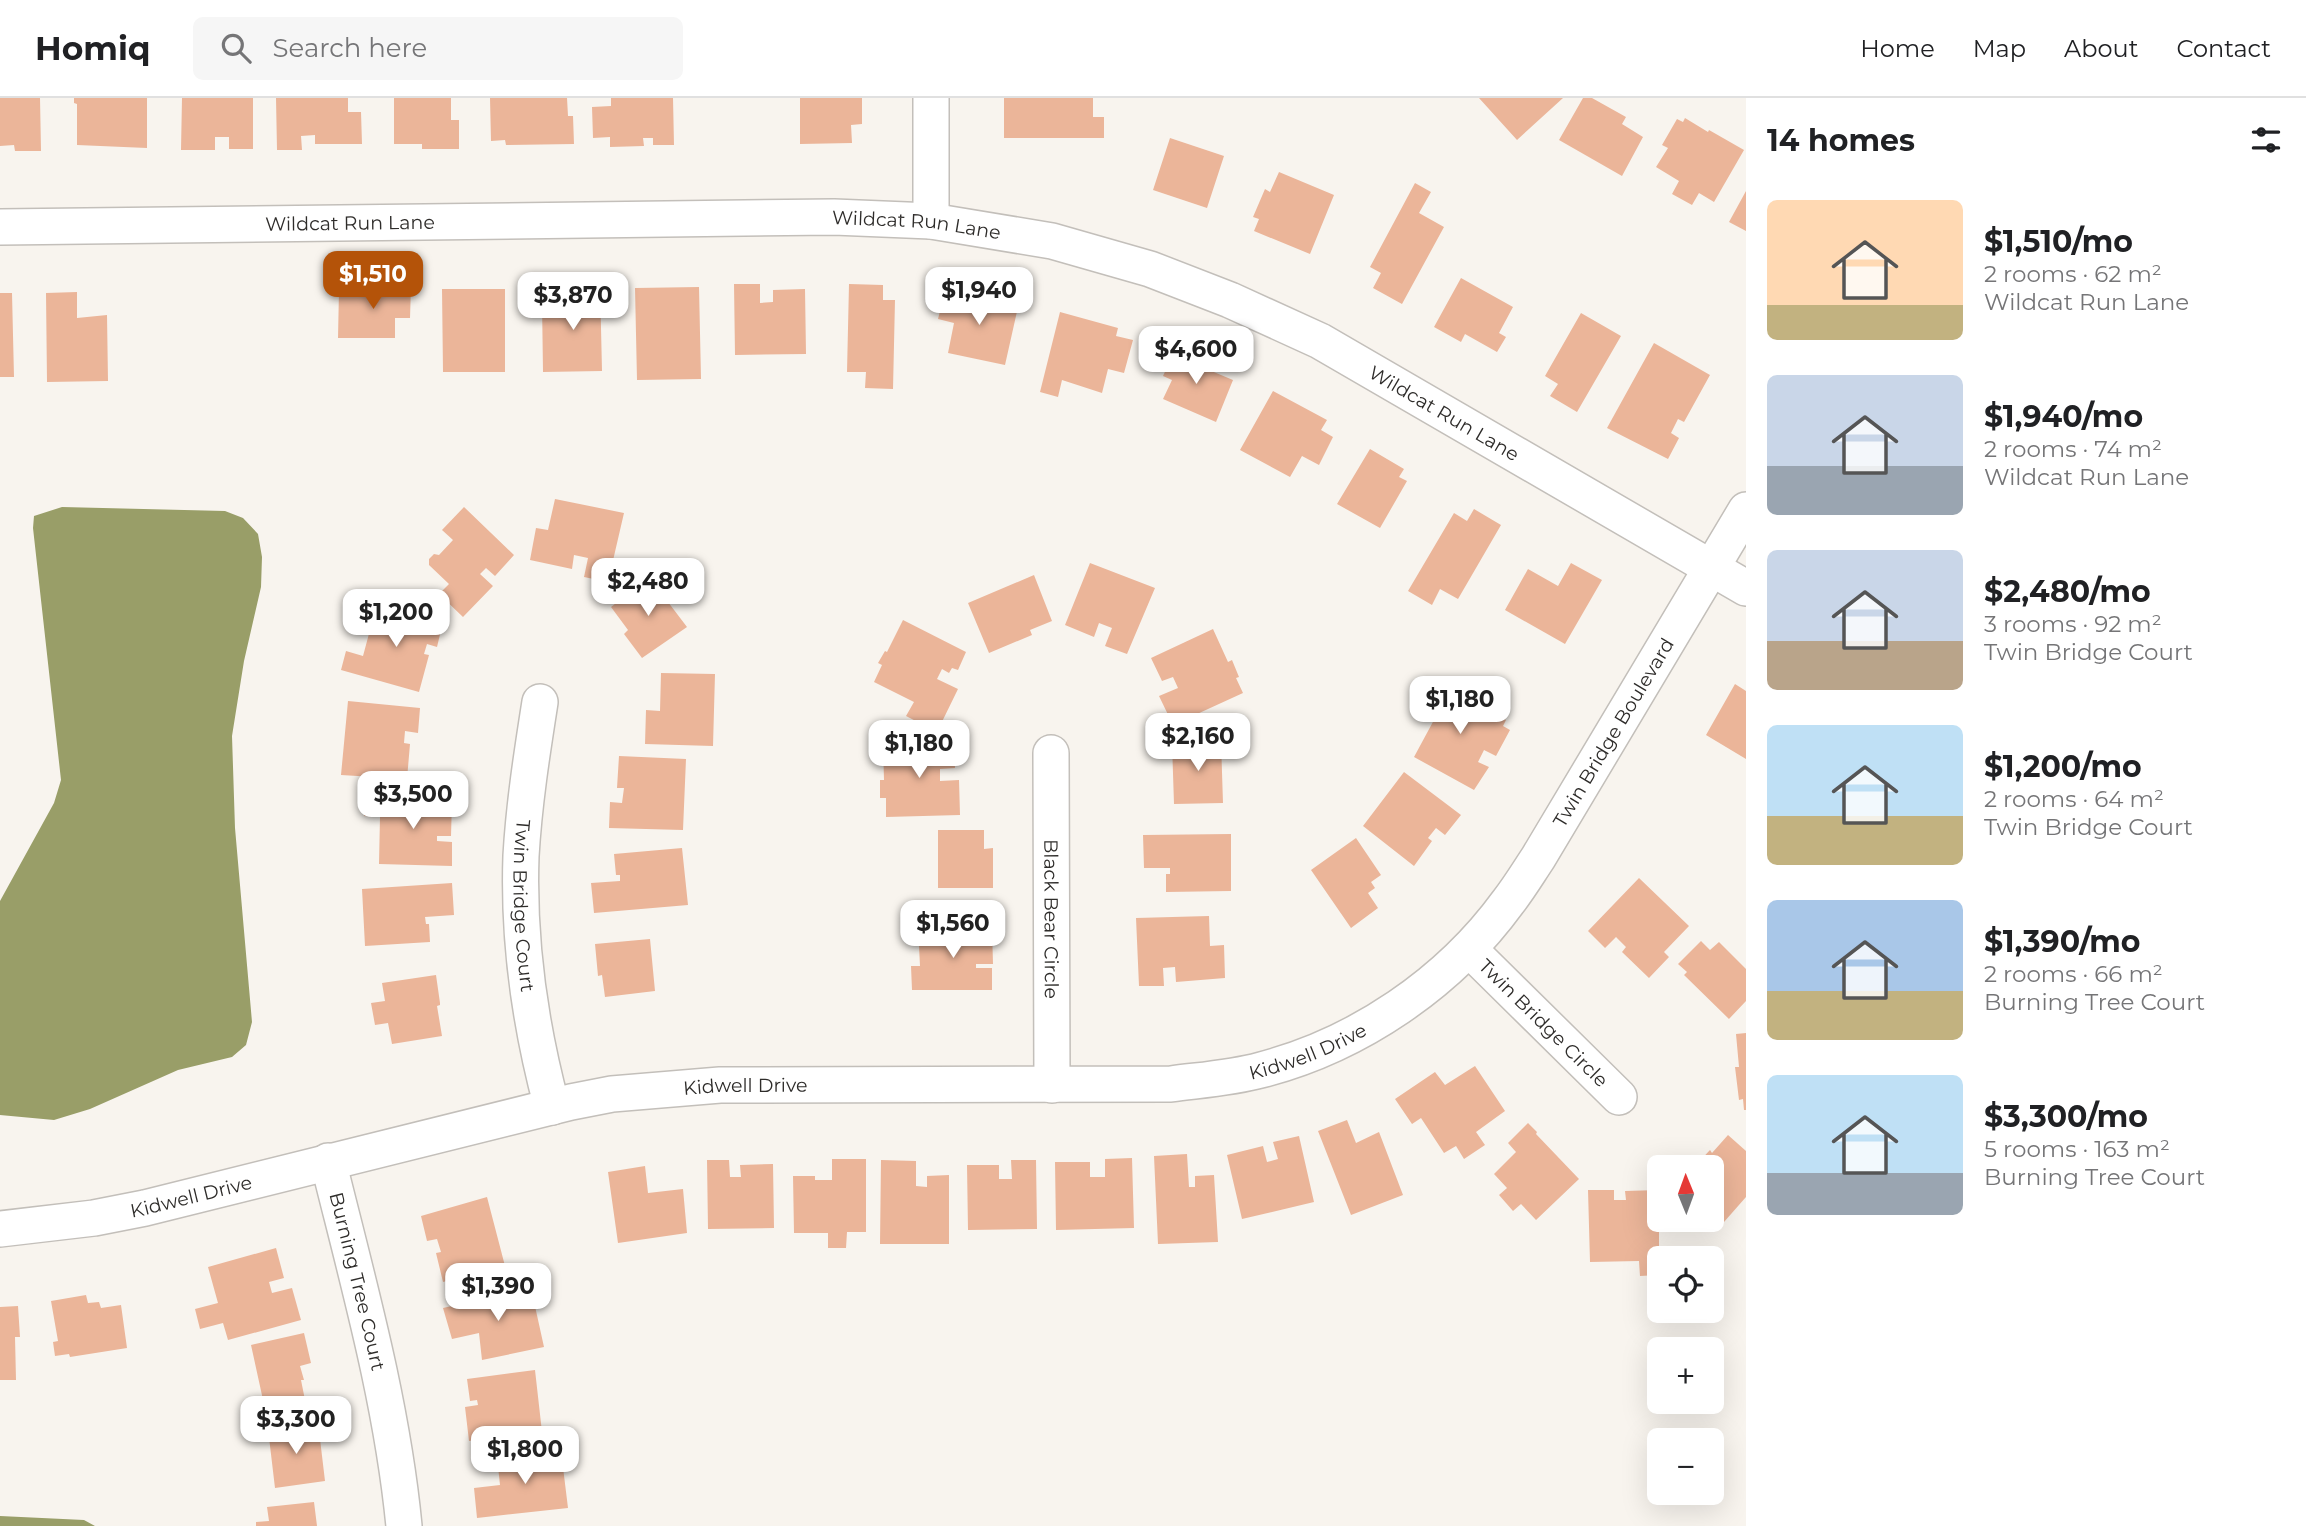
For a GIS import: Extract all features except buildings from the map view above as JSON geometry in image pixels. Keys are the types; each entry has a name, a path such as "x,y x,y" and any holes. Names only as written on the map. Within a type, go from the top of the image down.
{"street":[{"path":"931,98 931,221"},
{"name":"Wildcat Run Lane","path":"0,227 834,217 931,221 1052,241 1150,269 1230,300 1320,341 1746,588"},
{"name":"Twin Bridge Boulevard","path":"1469,948 1509,902 1523,881 1746,510"},
{"name":"Twin Bridge Court","path":"540,702 523,822 522,932 530,1008 552,1107"},
{"name":"Black Bear Circle","path":"1051,753 1052,1085"},
{"name":"Kidwell Drive","path":"0,1230 94,1218 145,1208 328,1161 612,1094 720,1085 1200,1082 1286,1063 1362,1030 1440,976 1469,948"},
{"name":"Twin Bridge Circle","path":"1469,948 1619,1097"},
{"name":"Burning Tree Court","path":"328,1161 376,1354 394,1448 404,1526"}],"shaded area":[{"path":"62,507 225,511 243,518 258,534 262,557 261,587 244,661 232,736 235,828 252,1022 246,1045 232,1057 178,1070 90,1109 54,1120 0,1115 0,901 54,803 61,780 33,528 34,516"},
{"path":"0,1516 84,1520 95,1526 0,1526"}]}
